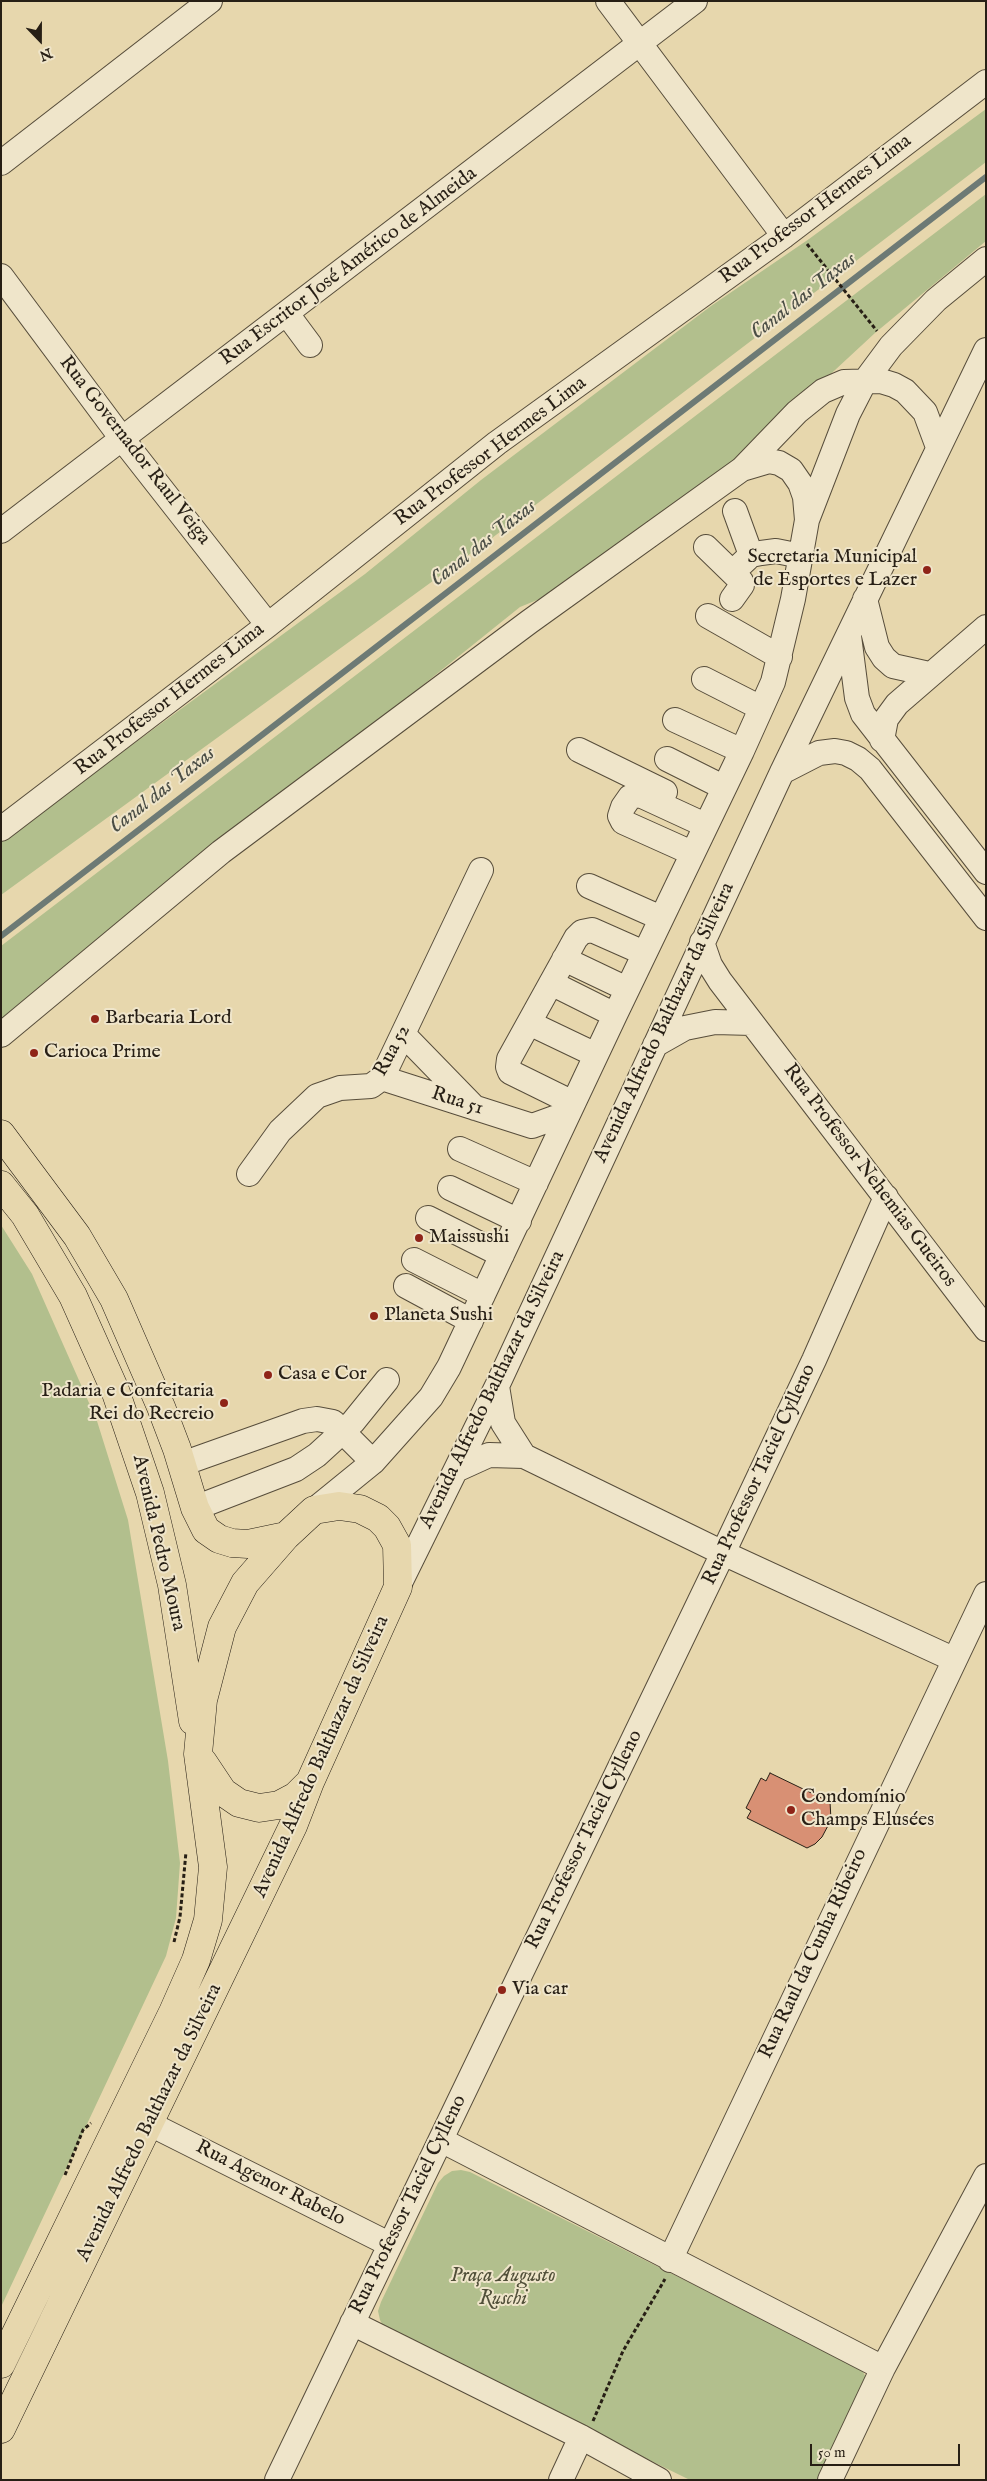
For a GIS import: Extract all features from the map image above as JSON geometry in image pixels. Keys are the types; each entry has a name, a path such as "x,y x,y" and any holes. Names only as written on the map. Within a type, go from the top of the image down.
{"main road":[{"name":"Avenida Pedro Moura","path":"1,1134 77,1236 114,1299 160,1407 182,1464 195,1508 206,1530 225,1541 248,1544 286,1536"},
{"name":"Avenida Pedro Moura","path":"1,1185 25,1215 73,1296 115,1390 141,1462 172,1585 198,1754"},
{"path":"314,1510 339,1506 360,1509 378,1518 387,1527 397,1545 398,1587"},
{"name":"Avenida Alfredo Balthazar da Silveira","path":"1,2364 169,2021 196,1960 208,1920 212,1867 198,1754 203,1700 222,1627 244,1583 286,1536 314,1510"},
{"name":"Avenida Alfredo Balthazar da Silveira","path":"1,2429 293,1826 310,1782 398,1587"},
{"path":"198,1754 210,1777 222,1792 239,1803 259,1808 279,1805 296,1796 310,1782"}],"street":[{"path":"1,163 210,1"},
{"path":"608,1 784,236"},
{"name":"Rua Escritor José Américo de Almeida","path":"1,531 123,440 696,1"},
{"name":"Rua Professor Hermes Lima","path":"1,829 268,624 497,444 784,236 986,82"},
{"name":"Avenida Alfredo Balthazar da Silveira","path":"314,1510 373,1462 431,1397 449,1367 773,682 780,657 807,520 848,414 864,381 891,346 936,300 986,259"},
{"name":"Rua Governador Raul Veiga","path":"1,276 123,440 268,624"},
{"path":"287,314 310,345"},
{"name":"Avenida Alfredo Balthazar da Silveira","path":"398,1587 497,1386 782,772 986,350"},
{"path":"1,1035 221,852 529,622 742,469 797,412 823,391 844,382 864,381 881,382 905,391 925,412 938,447"},
{"path":"742,469 768,461 779,463 791,470 805,497 807,520"},
{"path":"735,511 751,555"},
{"path":"706,547 741,581 742,585 732,599"},
{"path":"733,572 751,555 776,551 801,556"},
{"path":"865,599 876,647 884,658 893,666 929,674"},
{"path":"708,616 780,657"},
{"path":"882,740 888,714 929,674 986,626"},
{"path":"849,636 860,708 882,740 986,872"},
{"path":"704,679 761,708"},
{"path":"674,720 742,751"},
{"path":"578,750 683,800 685,805 680,813"},
{"path":"782,772 819,753 835,751 846,753 858,759 870,769 986,918"},
{"path":"667,759 723,787"},
{"path":"692,853 620,819 630,796 635,794 706,825"},
{"name":"Rua 52","path":"249,1174 280,1131 318,1096 340,1088 371,1086 382,1078 481,870"},
{"path":"589,886 661,918"},
{"path":"571,1108 510,1072 508,1067 509,1059 576,938 586,930 592,930 644,953"},
{"name":"Rua Professor Nehemias Gueiros","path":"702,942 710,965 752,1023 986,1329"},
{"path":"564,959 627,989"},
{"path":"551,983 615,1015"},
{"path":"655,1044 685,1028 715,1022 752,1023"},
{"path":"529,1023 596,1055"},
{"path":"403,1034 476,1109"},
{"name":"Rua 51","path":"382,1078 532,1126"},
{"path":"460,1149 541,1174 532,1126 571,1108"},
{"path":"450,1188 519,1221"},
{"name":"Rua Professor Taciel Cylleno","path":"277,2480 723,1553 818,1351 886,1197"},
{"path":"428,1218 502,1255"},
{"path":"414,1260 483,1295"},
{"path":"406,1286 471,1321"},
{"path":"195,1508 296,1469 316,1455 353,1422 387,1380"},
{"path":"497,1386 503,1423 524,1456"},
{"path":"182,1464 303,1421 327,1420 343,1431 373,1462"},
{"path":"456,1470 489,1455 524,1456 723,1553 953,1659"},
{"name":"Rua Raul da Cunha Ribeiro","path":"670,2260 953,1659 986,1594"},
{"name":"Rua Agenor Rabelo","path":"150,2124 389,2244"},
{"path":"441,2140 670,2260 883,2368"},
{"path":"830,2480 883,2368 986,2176"},
{"path":"352,2324 582,2438 659,2480"},
{"path":"561,2480 582,2438"}],"path":[{"path":"821,261 862,314"},
{"path":"172,1951 180,1917 185,1844"},
{"path":"62,2183 83,2130 96,2119"},
{"path":"582,2438 591,2425 623,2351 667,2275 670,2260"}],"green space":[{"path":"986,109 986,162 492,538 1,895 1,841 365,574 481,480 711,306 809,239"},
{"path":"986,194 986,241 875,333 740,458 569,587 520,607 57,979 1,1019 1,946"},
{"path":"1,1225 32,1274 97,1421 128,1520 168,1761 180,1863 176,1918 166,1956 1,2307"},
{"name":"Praça Augusto Ruschi","path":"452,2171 470,2172 861,2369 866,2377 828,2480 690,2480 392,2334 384,2328 378,2311 381,2302 438,2183"}],"building":[{"name":"Condomínio Champs Elusées","path":"770,1773 830,1802 831,1820 822,1837 815,1844 807,1848 747,1818 751,1811 746,1808 761,1778 766,1781"}],"waterway":[{"name":"Canal das Taxas","path":"1,936 986,177"}],"place":[{"name":"Secretaria Municipal de Esportes e Lazer","path":"927,570"},
{"name":"Barbearia Lord","path":"95,1019"},
{"name":"Carioca Prime","path":"34,1053"},
{"name":"Maissushi","path":"419,1238"},
{"name":"Planeta Sushi","path":"374,1316"},
{"name":"Casa e Cor","path":"268,1375"},
{"name":"Padaria e Confeitaria Rei do Recreio","path":"224,1403"},
{"name":"Condomínio Champs Elusées","path":"791,1810"},
{"name":"Via car","path":"502,1990"}]}
